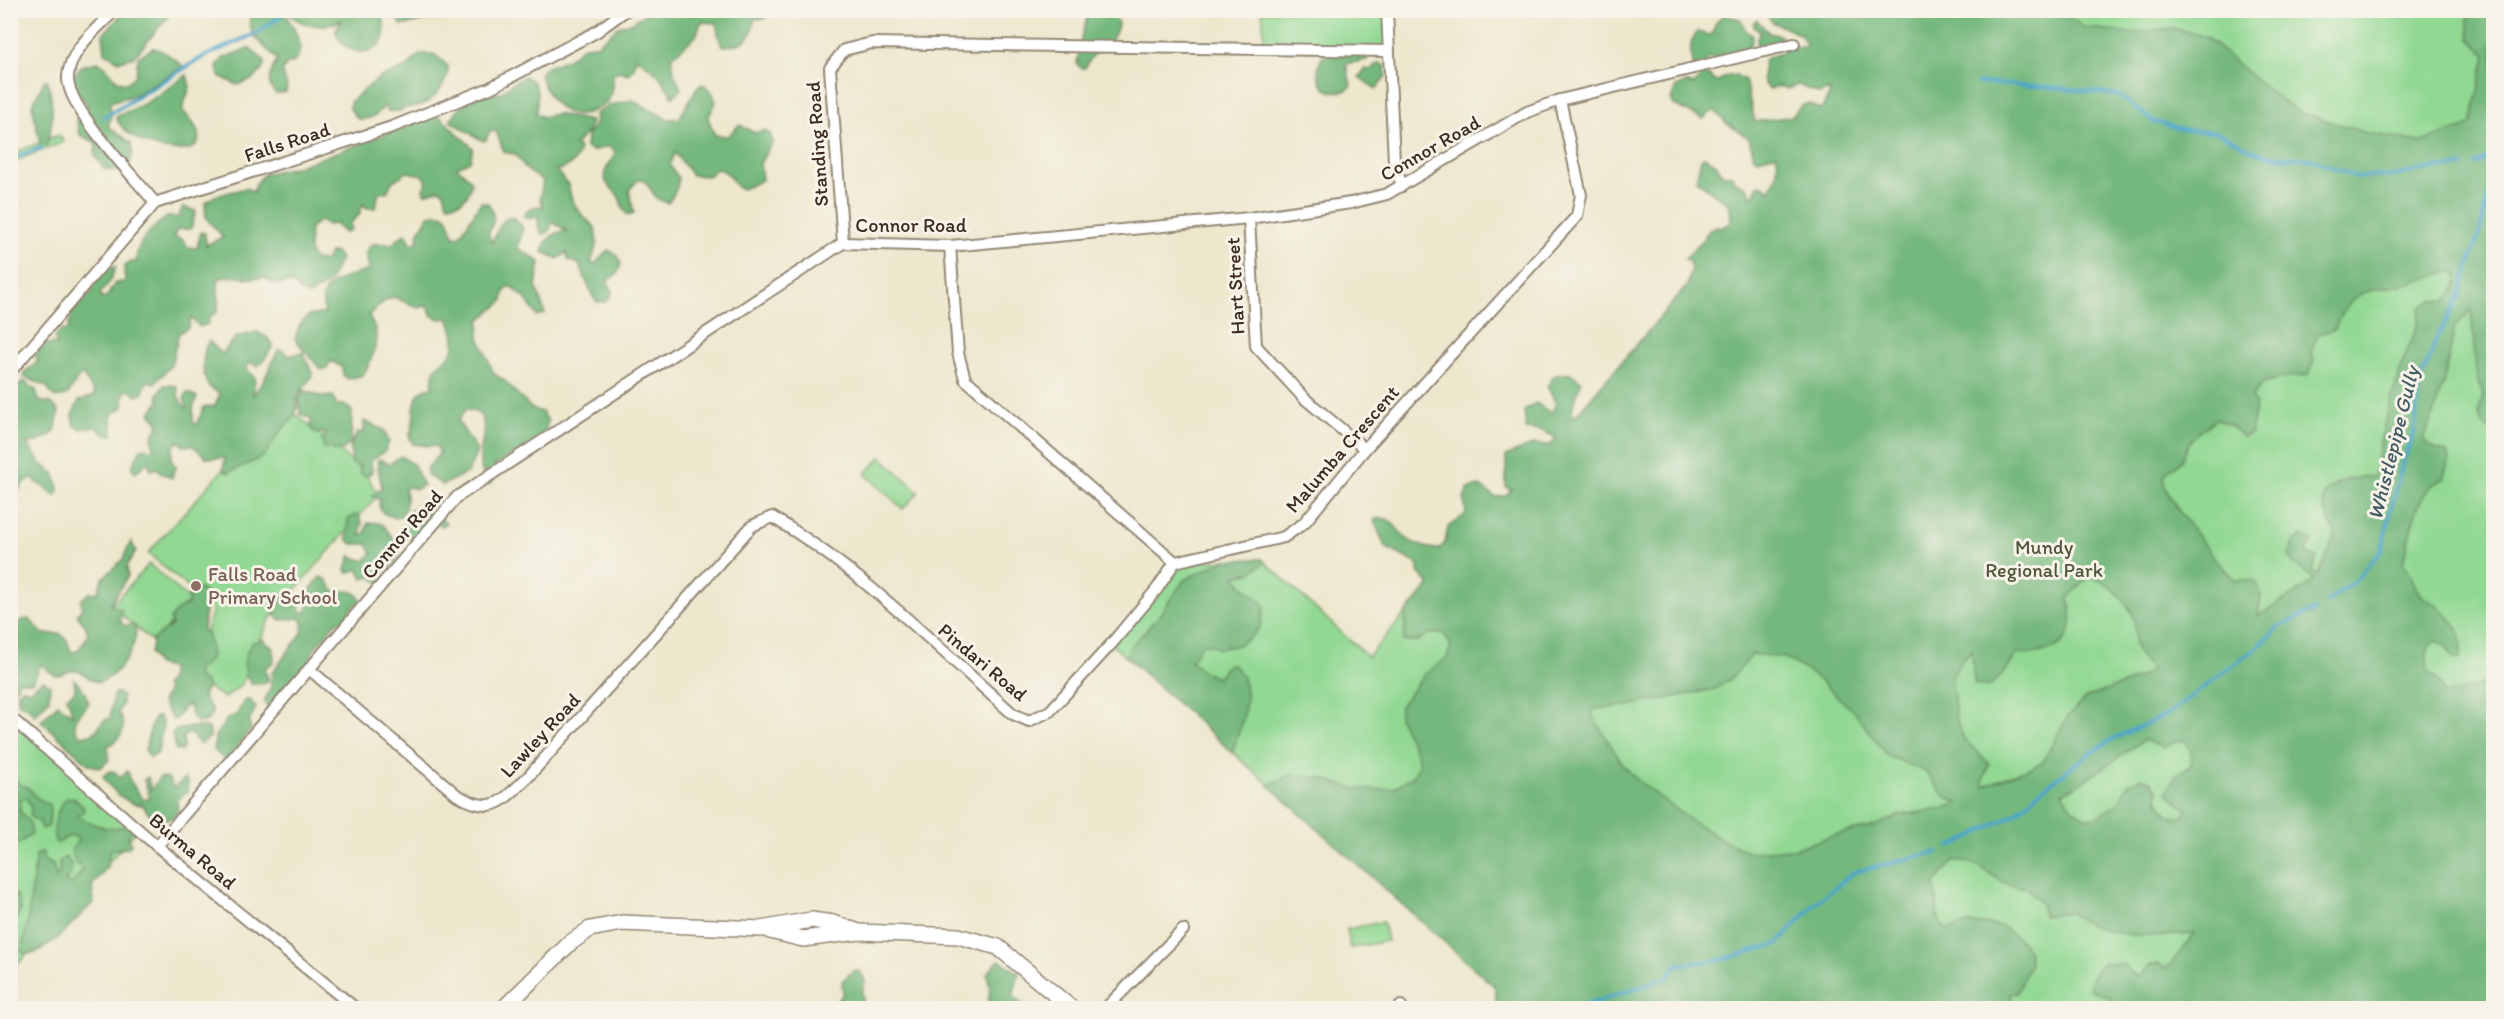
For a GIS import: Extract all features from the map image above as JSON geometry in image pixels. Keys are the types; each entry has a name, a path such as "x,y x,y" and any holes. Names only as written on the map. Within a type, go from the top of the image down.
{"street":[{"path":"10,372 155,203 84,118 68,78 72,62 84,43 116,10"},
{"name":"Falls Road","path":"155,203 392,128 490,88 596,32 626,10"},
{"path":"1387,10 1387,51 1394,162 1402,186"},
{"name":"Standing Road","path":"843,243 830,68 844,50 872,43 1387,51"},
{"name":"Connor Road","path":"157,846 458,497 843,243 950,246 1249,218 1351,203 1387,194 1527,112 1560,100 1794,45"},
{"name":"Malumba Crescent","path":"1175,562 1284,537 1304,523 1365,448 1577,216 1581,195 1560,100"},
{"name":"Hart Street","path":"1249,218 1256,346 1304,398 1365,448"},
{"path":"950,246 958,353 965,379 1175,562"},
{"name":"Lawley Road","path":"309,669 457,795 477,806 499,804 528,777 752,526 772,517"},
{"name":"Pindari Road","path":"772,517 798,533 882,598 1013,714 1029,721 1050,711 1113,642 1157,589 1175,562"},
{"name":"Burma Road","path":"10,717 157,846 355,1008"},
{"path":"504,1008 570,943 590,929 622,923 761,928 803,939 859,932 958,936 998,947 1071,1008"},
{"path":"1106,1008 1183,930"}],"green space":[{"path":"290,10 461,11 444,20 429,20 402,26 396,17 381,12 385,28 383,40 376,48 357,51 347,48 340,40 336,30 341,20 322,26 308,24 290,15"},
{"name":"Mundy Regional Park","path":"2060,10 2083,27 2130,33 2173,28 2206,37 2281,101 2300,112 2367,133 2421,142 2471,125 2486,55 2470,39 2468,19 2470,11 2493,11 2493,432 2482,423 2479,414 2483,393 2477,380 2471,310 2455,326 2444,381 2424,441 2437,450 2447,452 2449,461 2443,479 2426,492 2420,503 2411,528 2403,563 2409,570 2418,591 2452,620 2460,634 2462,650 2460,658 2454,659 2445,645 2436,640 2428,650 2428,672 2439,682 2444,694 2473,688 2493,676 2493,1008 2110,1008 2111,998 2089,989 2091,979 2102,963 2122,964 2132,973 2140,976 2150,965 2159,964 2166,969 2195,934 2129,935 2097,928 2069,912 2043,916 2041,903 2025,887 2006,883 1974,864 1953,861 1934,885 1938,915 1943,925 1948,930 1970,923 2002,926 2024,944 2029,953 2030,963 2017,993 2010,994 2014,1002 2012,1008 1497,1008 1495,987 1268,785 1291,775 1321,778 1352,788 1374,790 1394,788 1413,776 1419,766 1417,754 1399,718 1400,706 1425,674 1447,658 1451,645 1443,633 1427,634 1418,641 1403,641 1406,613 1430,585 1418,572 1418,564 1385,547 1374,520 1380,518 1389,520 1409,540 1421,546 1439,549 1445,543 1448,527 1466,514 1464,499 1468,489 1480,486 1495,497 1506,496 1511,490 1506,487 1506,456 1534,444 1550,445 1556,438 1543,431 1526,429 1524,411 1536,403 1551,413 1556,404 1547,386 1554,376 1569,374 1581,382 1572,410 1574,418 1687,286 1691,269 1689,261 1685,259 1710,230 1716,226 1722,227 1729,224 1731,215 1728,204 1696,180 1701,159 1704,157 1715,163 1723,175 1733,175 1735,182 1746,187 1752,197 1758,185 1766,186 1769,191 1777,173 1777,154 1758,159 1754,157 1749,138 1726,123 1714,110 1703,119 1674,105 1671,100 1676,87 1686,82 1693,85 1703,74 1710,76 1717,83 1724,77 1736,75 1745,80 1755,122 1792,116 1801,106 1809,103 1821,110 1830,93 1829,90 1819,94 1798,85 1788,89 1778,86 1770,89 1764,83 1762,76 1765,59 1794,47 1807,47 1801,35 1772,22 1764,11","holes":["2451,271 2458,275 2457,285 2446,302 2432,300 2420,308 2415,331 2389,408 2373,476 2348,479 2332,486 2327,492 2324,508 2335,535 2321,570 2317,574 2312,572 2317,558 2307,554 2306,550 2313,542 2302,536 2294,543 2289,555 2293,563 2314,579 2307,586 2258,616 2261,597 2258,584 2253,580 2235,580 2217,561 2182,515 2166,488 2164,476 2181,461 2193,437 2216,419 2231,425 2242,437 2251,433 2256,406 2252,396 2264,382 2309,374 2314,360 2311,352 2318,334 2335,329 2347,305 2354,298 2370,291","2089,577 2110,587 2132,613 2138,652 2152,670 2129,682 2085,698 2067,718 2042,763 1984,786 1983,780 1989,764 1964,739 1956,719 1952,677 1962,660 1972,650 1974,684 1989,687 2008,668 2017,654 2055,648 2068,635 2071,625 2069,597","1753,654 1786,658 1816,677 1852,710 1888,756 1926,772 1943,795 1958,803 1942,809 1899,815 1875,826 1842,833 1793,849 1751,852 1728,843 1693,822 1636,779 1623,765 1592,715 1594,709 1627,706 1715,689 1731,679","2144,740 2163,748 2179,740 2186,742 2190,750 2191,765 2176,775 2167,792 2187,810 2182,818 2169,816 2157,799 2158,791 2151,781 2143,778 2129,783 2118,803 2097,817 2086,818 2074,810 2062,793 2083,782"]},
{"path":"125,11 173,11 134,57 119,61 105,53 103,34"},
{"path":"251,11 284,11 294,29 300,49 294,62 287,64 282,71 287,86 286,92 276,94 270,86 270,78 277,60 253,34"},
{"path":"648,11 771,11 764,19 754,19 752,31 746,40 731,46 724,46 720,42 716,23 701,22 696,36 672,57 674,73 681,89 673,97 658,74 636,57 634,68 628,74 619,71 613,75 610,96 601,107 590,112 572,114 558,106 543,84 540,75 544,68 568,59 584,46 597,45 619,26 633,22"},
{"path":"1083,11 1114,11 1113,15 1118,23 1115,34 1109,42 1092,57 1085,68 1081,68 1077,64 1087,18"},
{"path":"1262,11 1387,11 1387,51 1265,48"},
{"name":"Mundy Regional Park","path":"1790,11 2493,11 2493,1008 1519,1008 1111,644 1175,562 1262,559 1368,657 1838,110"},
{"path":"1723,15 1740,19 1746,31 1753,35 1752,43 1739,54 1717,59 1708,58 1704,68 1694,67 1691,43 1695,35 1699,31 1707,36 1713,34 1715,24"},
{"path":"1757,20 1769,33 1781,36 1782,43 1771,43 1766,48 1758,48 1757,39 1760,31 1754,27 1754,22"},
{"path":"153,48 172,57 182,65 181,68 135,95 110,102 111,118 108,126 131,143 132,155 131,162 123,172 104,169 95,156 96,143 80,135 76,118 88,105 77,93 71,78 82,66 98,62 104,65 117,81 127,83 136,75 138,57"},
{"path":"249,48 265,61 259,74 237,85 219,76 217,67 223,58"},
{"path":"420,54 434,54 448,66 443,85 435,96 424,104 407,107 401,111 388,111 384,106 373,117 358,119 350,109 350,102 379,78 407,67"},
{"path":"1366,54 1367,60 1346,64 1351,85 1347,90 1337,92 1324,87 1318,74 1321,60 1325,55"},
{"path":"1380,63 1385,66 1386,77 1376,89 1359,77 1365,69 1371,70"},
{"path":"187,75 190,87 182,110 196,129 198,141 190,148 176,150 140,141 125,130 116,117 146,103"},
{"path":"523,76 533,82 536,87 536,114 543,117 557,114 591,121 587,133 575,144 579,149 575,161 556,170 569,186 571,198 577,208 595,227 597,243 591,263 595,264 608,250 618,256 621,264 617,274 607,281 612,289 611,296 605,302 597,302 593,297 579,264 568,260 567,252 558,259 543,252 545,244 551,237 567,231 552,222 549,232 542,234 538,225 538,216 530,219 524,217 526,211 536,206 543,207 540,199 543,181 528,171 515,154 504,152 496,131 490,131 486,140 483,141 450,121 457,110 477,96 500,93"},
{"path":"45,80 48,81 52,114 51,130 46,145 40,143 32,105"},
{"path":"703,84 712,92 716,102 708,118 715,135 728,136 739,125 755,133 765,130 770,134 773,141 760,163 762,180 743,189 737,187 724,171 716,169 709,176 692,175 675,153 670,164 677,176 678,184 668,203 657,199 645,181 638,180 629,190 634,213 628,215 605,178 605,171 615,152 608,146 593,151 586,148 587,135 596,123 595,114 608,106 633,100 667,119 679,119 697,87"},
{"path":"438,115 473,148 470,161 457,167 471,180 471,186 465,198 457,203 447,204 444,192 439,189 425,194 423,189 427,181 423,175 407,172 392,182 387,192 379,193 375,208 367,208 363,204 359,215 350,223 351,229 345,233 335,224 327,225 321,220 310,228 309,250 314,260 325,261 330,253 335,252 341,259 329,282 310,295 301,292 293,283 274,284 263,277 231,276 218,279 218,311 209,317 208,324 200,327 191,318 188,328 179,333 171,366 154,384 148,380 142,394 137,396 129,390 124,392 123,407 112,414 113,435 105,435 96,427 80,429 74,425 72,415 79,401 96,395 83,375 79,376 67,395 63,397 54,397 46,386 24,377 24,372 37,363 36,354 44,344 57,344 55,337 60,331 68,330 75,309 91,294 97,280 107,269 116,267 110,281 100,294 102,299 108,295 115,283 125,282 124,267 130,262 137,262 141,242 167,217 178,217 183,207 196,211 191,229 178,229 173,236 183,240 188,247 197,248 201,232 205,233 206,245 223,237 206,218 205,203 215,196 246,188 254,192 255,185 264,174 299,166"},
{"path":"59,135 64,142 11,163 11,154"},
{"path":"481,202 489,204 492,212 493,222 488,233 492,242 500,225 508,218 517,221 523,228 518,248 540,262 536,286 545,314 537,316 525,298 510,286 504,292 503,301 480,320 479,337 494,374 504,380 531,408 542,412 548,421 540,450 531,455 513,454 495,465 493,481 488,485 480,463 483,422 481,416 475,412 465,410 458,421 477,451 468,472 443,485 428,476 426,470 439,454 438,447 413,444 409,436 419,393 433,387 436,368 451,353 454,346 448,318 434,317 430,313 429,305 418,308 394,297 386,300 369,315 375,328 376,340 369,364 363,375 348,379 343,375 342,367 331,361 327,368 321,370 295,339 299,326 308,316 325,313 324,293 328,287 343,278 369,270 366,253 372,244 392,244 406,233 411,243 417,243 419,232 429,215 436,214 445,215 454,236 459,237"},
{"path":"257,332 268,338 273,346 262,363 256,366 251,362 246,368 255,378 253,395 263,382 278,350 283,350 289,356 303,352 312,373 311,378 298,395 297,408 292,420 282,429 263,457 228,473 223,470 225,458 207,458 192,445 183,446 179,441 173,447 171,460 177,468 172,478 161,473 157,468 151,470 148,462 135,473 132,466 140,450 142,448 152,450 153,448 152,438 159,423 150,413 159,402 158,394 164,385 177,386 179,399 186,408 184,399 187,392 197,397 193,408 193,424 197,423 204,407 215,406 220,394 208,385 204,375 204,356 209,341 222,354 236,337"},
{"path":"24,381 36,390 39,401 51,403 59,411 55,432 38,442 27,443 41,464 54,473 59,489 55,496 32,478 24,482 11,501 11,390"},
{"path":"303,390 323,397 333,396 337,405 345,405 352,411 351,442 343,450 335,451 332,448 324,448 322,440 326,433 315,433 311,428 311,418 300,415 299,399"},
{"path":"283,403 366,474 378,495 269,620 242,684 225,698 191,678 213,609 148,553"},
{"path":"364,421 384,430 389,442 385,451 371,461 372,472 366,476 360,473 360,466 352,464 350,447 357,433 364,432"},
{"path":"401,456 414,465 423,485 417,489 408,487 405,489 404,510 395,518 383,513 379,506 380,500 372,496 382,488 377,462 379,459 389,464"},
{"path":"881,457 919,492 903,509 865,474"},
{"path":"423,504 446,523 443,526 431,520 428,522 420,543 407,537 405,525 410,510"},
{"path":"358,514 362,523 360,535 365,533 368,523 378,523 384,526 393,539 401,545 397,561 391,568 384,569 383,579 379,583 371,577 363,579 358,569 348,573 346,570 350,556 365,561 372,553 367,544 352,544 347,539 348,519"},
{"path":"131,541 136,551 127,565 128,576 110,605 122,610 120,620 124,626 132,624 136,627 134,643 126,660 114,674 99,682 73,670 58,675 54,674 43,665 40,666 33,682 18,681 17,687 11,691 11,627 14,629 21,620 29,619 43,634 61,634 67,640 71,652 78,651 88,635 86,627 77,615 82,608 81,600 89,593 98,592 102,579 123,559"},
{"path":"1262,559 1265,562 1250,573 1235,576 1265,606 1260,627 1251,637 1238,645 1218,649 1211,644 1202,644 1191,661 1204,672 1217,678 1227,665 1233,665 1241,673 1245,683 1245,707 1232,752 1126,657 1130,647 1158,617 1184,580 1224,560"},
{"path":"149,564 191,601 154,643 111,606"},
{"path":"320,577 327,580 333,591 353,592 361,601 349,610 351,615 346,622 336,622 314,649 308,664 272,707 268,708 264,702 271,686 272,673 302,633 303,622 300,618 280,620 276,616 275,604 282,597 297,597 301,612 306,612 310,603 308,593"},
{"path":"200,589 211,598 205,611 203,630 207,633 211,654 208,662 198,669 198,679 205,681 207,685 203,697 213,711 207,721 198,723 191,716 189,705 184,707 173,720 162,703 168,689 165,686 171,677 171,668 157,665 150,653 153,639 172,625 170,619 177,610 188,604 188,595"},
{"path":"261,638 273,648 274,662 264,669 269,680 263,684 251,684 246,673 245,657 253,642 258,642"},
{"path":"74,679 83,689 89,703 75,723 80,736 93,734 105,719 110,719 113,695 116,692 122,696 122,705 118,712 123,723 122,732 108,746 109,760 100,768 88,764 41,721 58,704 73,715 67,697 75,691"},
{"path":"43,680 50,685 49,699 35,715 28,707 19,704 17,693 23,688 29,691"},
{"path":"249,699 256,707 249,722 251,729 226,761 214,750 215,736 228,718 237,715 243,702"},
{"path":"160,716 163,725 158,753 150,758 145,750 153,721 155,717"},
{"path":"11,717 138,829 11,972"},
{"path":"207,727 210,730 210,737 200,744 190,733 183,736 184,746 181,751 176,750 172,734 176,730"},
{"path":"110,771 115,772 120,778 127,771 129,779 143,800 150,798 144,780 148,777 151,790 160,777 168,778 174,788 185,778 188,782 187,792 177,800 178,810 173,817 160,820 152,816 143,805 132,803 115,792 103,776"},
{"path":"11,772 19,784 29,788 37,798 50,805 49,826 42,829 40,822 30,817 31,807 27,799 21,799 20,811 30,823 32,833 19,844 11,843"},
{"path":"68,797 74,798 83,807 84,811 78,816 84,820 106,828 132,829 128,836 131,844 128,848 110,850 107,867 92,886 94,902 58,938 35,953 26,954 21,951 27,926 36,855 43,852 43,860 53,865 56,877 60,871 59,862 65,857 72,865 70,875 65,880 68,884 73,883 83,869 76,863 71,850 78,841 77,837 69,836 58,843 55,842 56,818"},
{"path":"11,893 17,896 21,910 13,924 17,939 11,951"},
{"path":"1383,922 1387,941 1350,948 1347,929"},
{"path":"999,960 1019,973 1013,996 1022,1004 1035,1008 988,1008 990,987 987,974"},
{"path":"854,970 861,972 865,981 862,992 864,1008 832,1008 843,994 842,981"}],"waterway":[{"path":"104,117 203,57 259,32 288,10"},
{"path":"1978,83 2051,87 2118,95 2154,122 2186,130 2217,132 2256,152 2278,157 2311,159 2357,177 2394,176 2433,168 2463,167"},
{"path":"10,159 41,148"},
{"path":"2476,164 2494,155"},
{"name":"Whistlepipe Gully","path":"2327,602 2357,579 2381,551 2402,465 2415,428 2419,385 2436,340 2459,297 2480,231 2494,170"},
{"name":"Whistlepipe Gully","path":"1950,847 2015,814 2041,790 2089,754 2113,739 2168,714 2259,646 2280,626 2315,610"},
{"name":"Whistlepipe Gully","path":"1577,1008 1667,978 1676,965 1720,960 1777,944 1815,904 1854,872 1937,852"}],"place":[{"name":"Falls Road Primary School","path":"196,586"}]}
